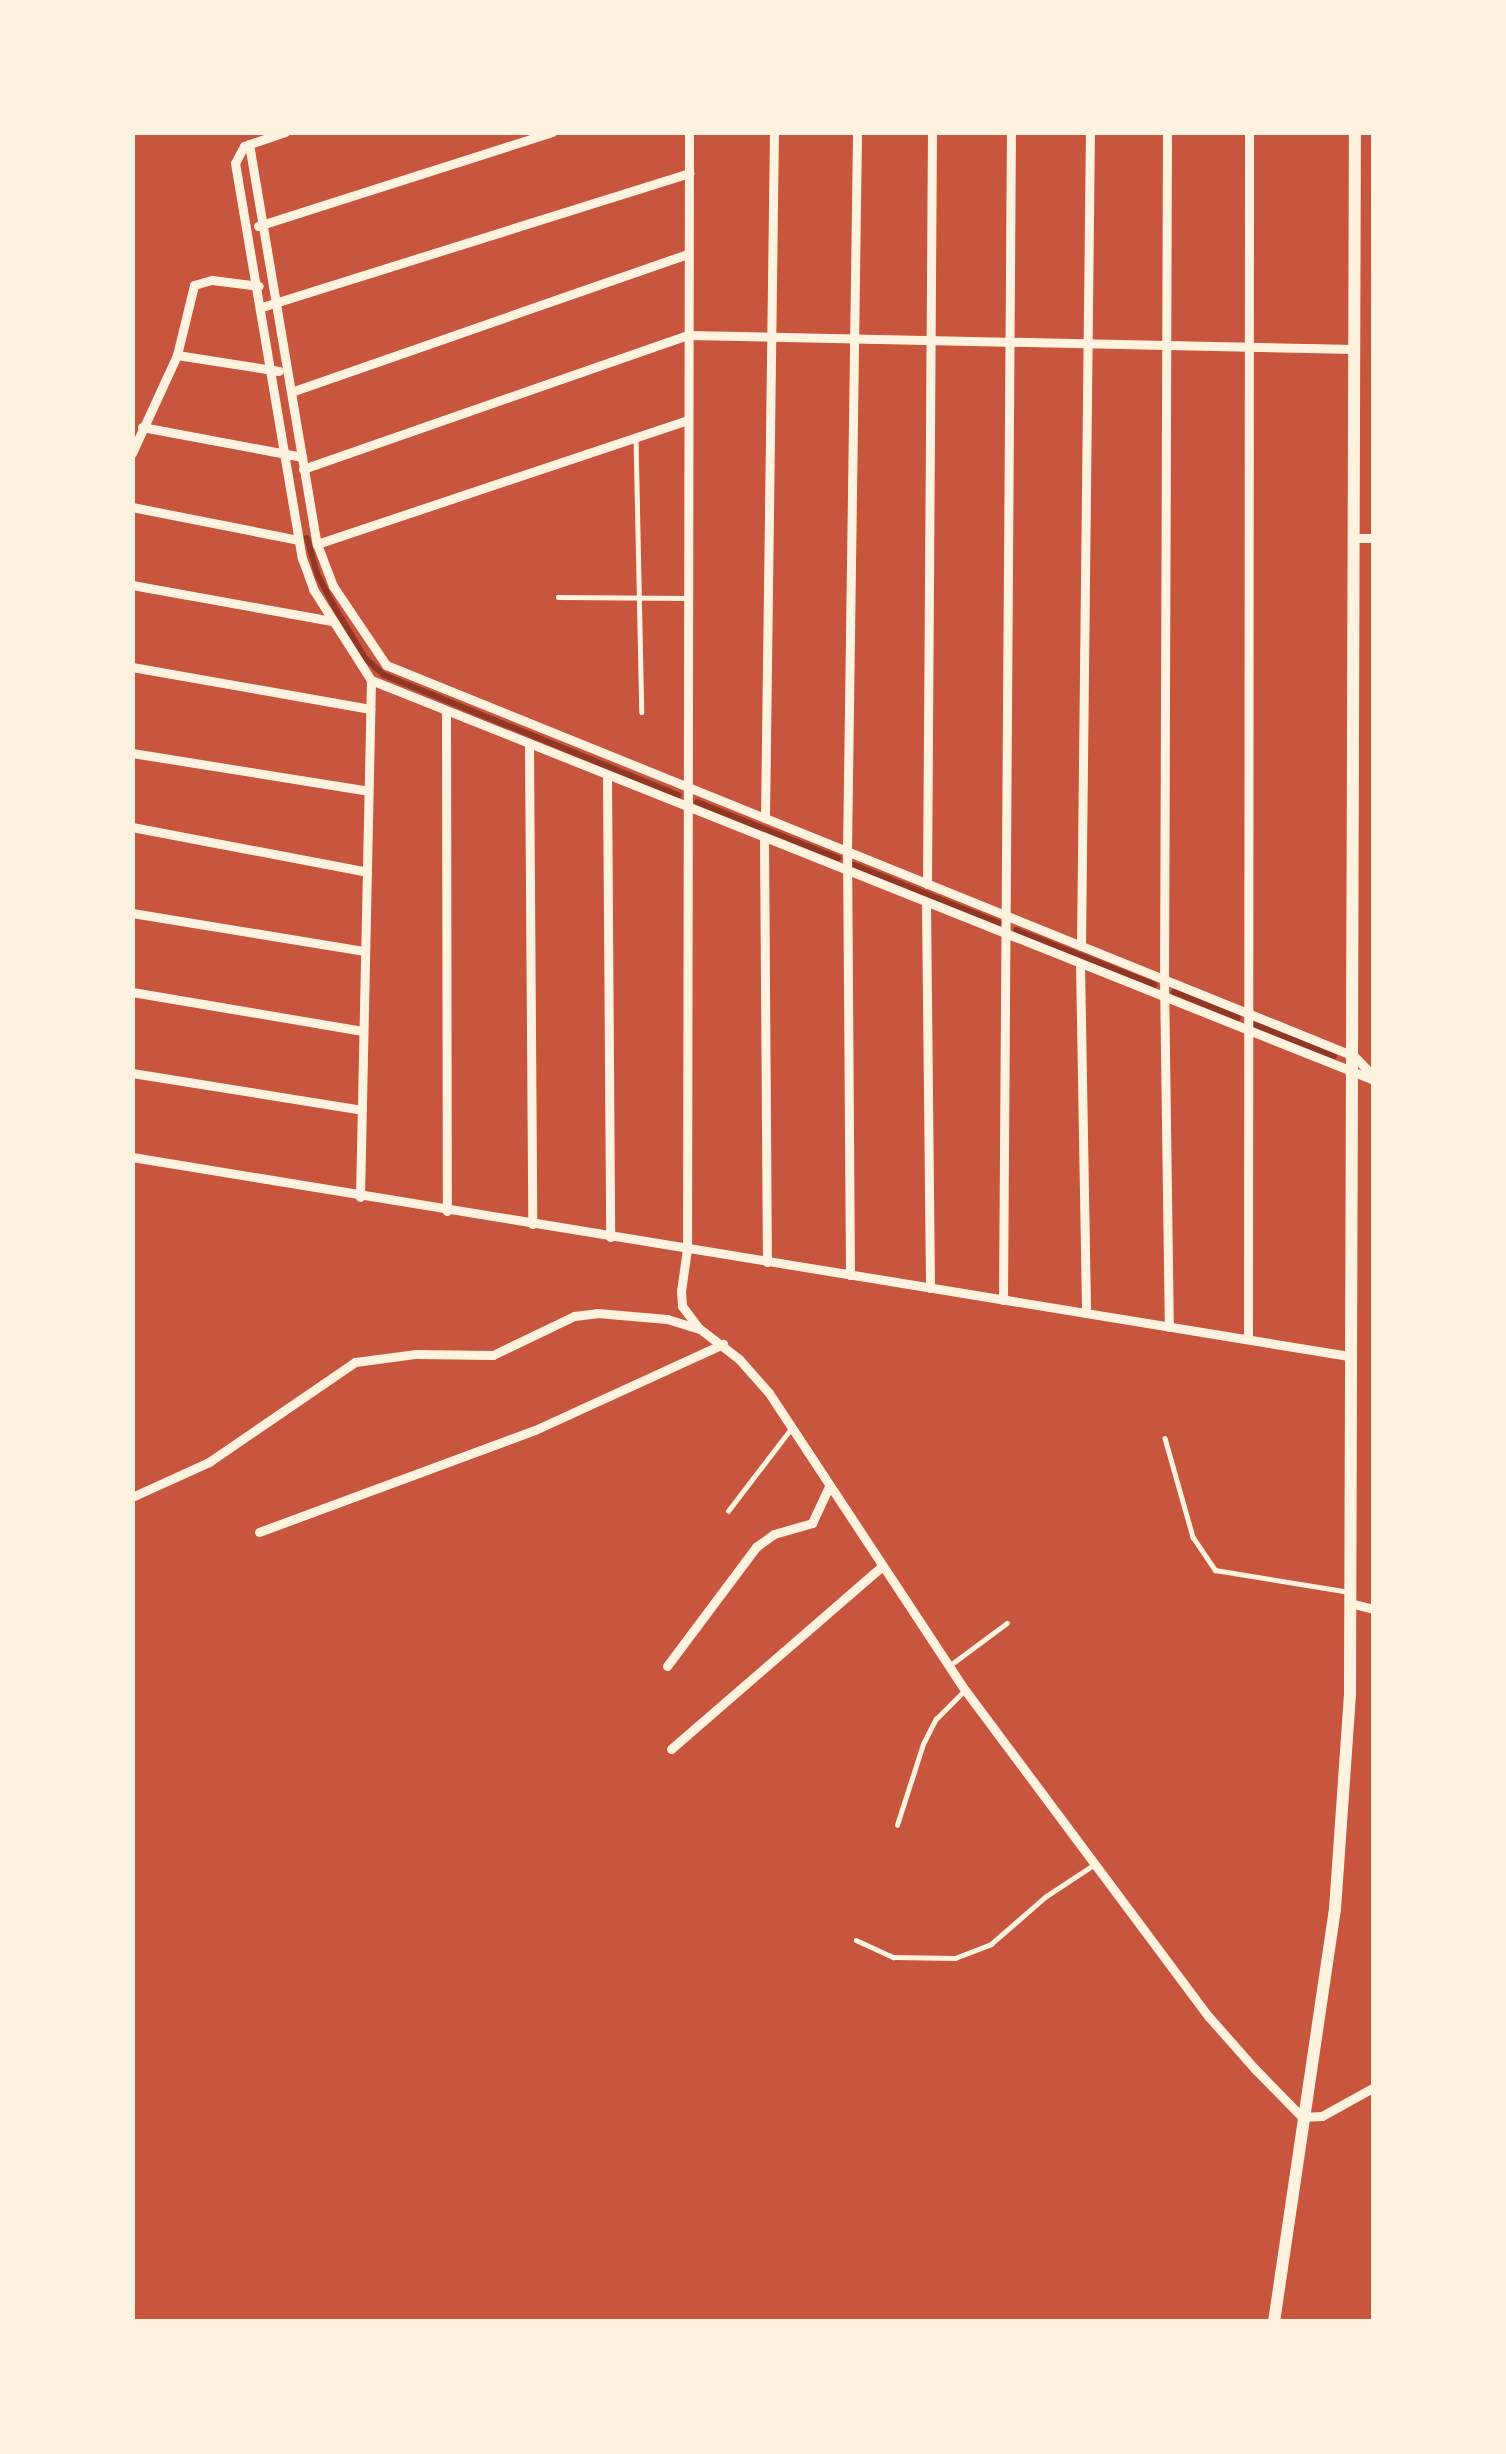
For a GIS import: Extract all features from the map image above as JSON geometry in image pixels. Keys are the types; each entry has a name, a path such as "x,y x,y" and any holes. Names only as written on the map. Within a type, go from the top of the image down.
{"street":[{"path":"285,132 248,144 236,158 306,573 371,680 1374,1078"},
{"path":"248,230 552,132"},
{"path":"688,132 687,1249 682,1306 700,1329"},
{"path":"765,818 774,132"},
{"path":"850,1275 847,851 856,132"},
{"path":"927,884 932,132"},
{"path":"1003,1300 1011,132"},
{"path":"1081,946 1090,132"},
{"path":"1167,132 1164,980 1169,1327"},
{"path":"1248,1339 1250,132"},
{"path":"1274,2322 1345,1818 1354,1073 1354,132"},
{"path":"248,144 316,544 333,586 386,665 1354,1056 1374,1078"},
{"path":"262,308 688,173"},
{"path":"277,396 688,254"},
{"path":"132,454 177,356 190,292 198,283 276,289"},
{"path":"288,474 303,463 688,335 1355,349"},
{"path":"177,356 289,373"},
{"path":"316,544 688,420"},
{"path":"142,427 285,454 303,463"},
{"path":"132,507 298,540"},
{"path":"1355,538 1374,538"},
{"path":"132,585 332,621"},
{"path":"132,668 370,710"},
{"path":"360,1197 371,680"},
{"path":"446,712 447,1210"},
{"path":"529,746 532,1224"},
{"path":"132,753 368,791"},
{"path":"608,776 610,1237"},
{"path":"132,827 367,872"},
{"path":"764,838 767,1262"},
{"path":"926,903 930,1288"},
{"path":"132,913 365,951"},
{"path":"1080,964 1086,1313"},
{"path":"132,992 363,1031"},
{"path":"132,1073 362,1110"},
{"path":"132,1157 1349,1356"},
{"path":"132,1497 209,1462 355,1362 416,1354 493,1355 574,1316 597,1313 668,1319 700,1329 723,1344 769,1393 965,1690 1209,2017 1302,2117 1322,2116 1374,2086"},
{"path":"259,1532 535,1430 723,1344"},
{"path":"667,1666 756,1547 774,1534 812,1522 829,1487"},
{"path":"670,1749 880,1567"},
{"path":"1350,1598 1374,1609"}],"lane":[{"path":"636,437 644,598 642,712"},
{"path":"558,597 687,598"},
{"path":"728,1511 790,1430"},
{"path":"1165,1438 1193,1537 1215,1570 1350,1598"},
{"path":"949,1666 1007,1623"},
{"path":"897,1825 929,1731 965,1690"},
{"path":"856,1940 893,1957 955,1958 991,1944 1046,1897 1095,1864"}],"waterway":[{"path":"307,538 317,574 334,606 365,658 384,675 678,795"},
{"path":"697,802 838,858"},
{"path":"854,865 999,923"},
{"path":"1016,930 1155,985"},
{"path":"1174,992 1238,1018"},
{"path":"1252,1024 1334,1056"}]}
